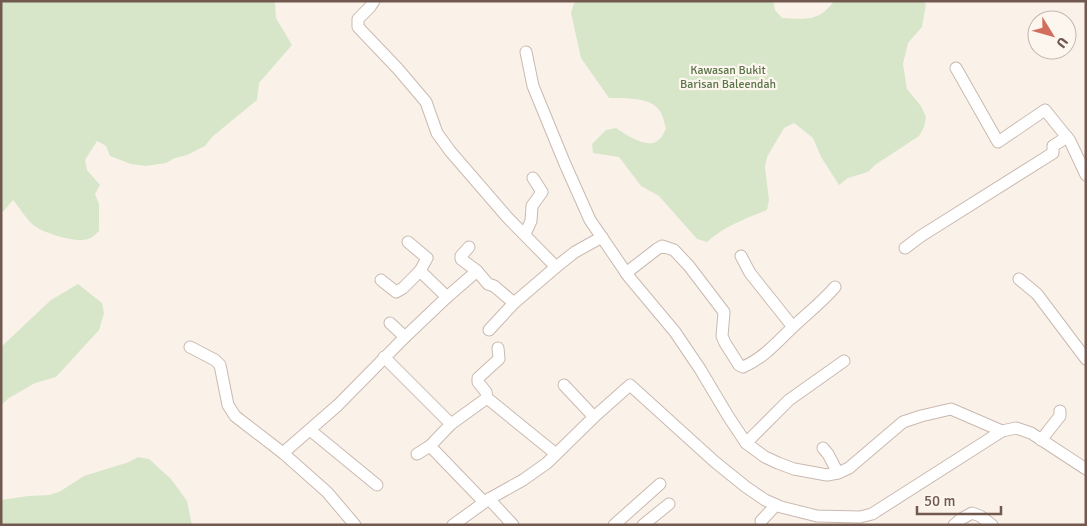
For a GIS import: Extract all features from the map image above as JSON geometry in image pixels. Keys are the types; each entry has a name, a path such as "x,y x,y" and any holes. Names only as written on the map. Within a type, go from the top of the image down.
{"street":[{"path":"374,1 358,19 358,27 426,102 437,133 450,151 507,217 556,267"},
{"path":"526,52 534,86 590,220 626,273 675,332 746,442 765,457 794,469 827,474 838,473 849,468 903,422 921,416 951,409 1002,431"},
{"path":"956,68 998,142 1045,110 1067,137 1086,175"},
{"path":"905,248 1053,153 1053,146 1067,137"},
{"path":"525,234 532,221 532,206 542,192 532,178"},
{"path":"489,330 514,303 556,267 576,252 602,237"},
{"path":"381,280 396,292 403,288 420,271 426,258 408,242"},
{"path":"626,273 662,246 674,250 689,266 724,312 722,336 741,367 755,362 780,342 835,287"},
{"path":"469,247 461,256 461,259 477,271 488,284 494,286 514,303"},
{"path":"741,256 750,273 793,327"},
{"path":"420,271 447,297"},
{"path":"283,453 338,404 405,337 477,271"},
{"path":"1019,279 1037,294 1086,359"},
{"path":"390,323 405,337"},
{"path":"190,347 215,360 220,365 228,405 235,416 283,453 327,492 355,525"},
{"path":"498,348 499,359 478,378 478,382 486,392 487,398 556,454"},
{"path":"384,358 451,424"},
{"path":"746,442 789,400 844,361"},
{"path":"564,385 594,417"},
{"path":"453,525 487,500 523,480 556,454 630,385 746,487 776,505 816,520 863,521 1002,431 1017,428 1031,433 1086,469"},
{"path":"417,454 430,446 451,424 487,398"},
{"path":"1041,440 1060,416 1060,411"},
{"path":"310,430 377,485"},
{"path":"430,446 513,525"},
{"path":"823,448 838,473"},
{"path":"614,525 660,484"},
{"path":"642,525 669,504"},
{"path":"760,521 776,505"},
{"path":"954,525 972,514 980,516 992,525"}],"green space":[{"path":"1,1 275,1 276,18 292,45 259,83 257,100 212,137 205,146 187,155 166,163 146,166 131,164 110,156 106,146 97,141 85,160 87,170 100,185 95,194 99,204 99,231 87,239 71,239 36,227 13,200 1,214"},
{"name":"Kawasan Bukit Barisan Baleendah","path":"579,1 773,1 775,10 782,18 805,19 823,13 834,1 922,1 926,4 922,27 908,43 903,64 907,89 921,106 926,117 924,127 919,136 875,165 868,172 848,178 839,185 821,157 813,138 794,123 784,128 767,157 765,167 769,200 767,210 727,227 707,242 697,239 659,196 641,186 619,157 593,153 592,144 606,130 616,128 633,138 653,143 658,141 666,128 660,112 649,102 636,99 609,98 581,58 571,13 574,3"},
{"path":"78,284 102,303 104,313 99,330 56,377 35,383 9,398 1,405 1,347 51,300"},
{"path":"138,457 149,459 171,479 187,501 192,525 1,525 1,500 49,495 59,492 84,476 129,462"}]}
